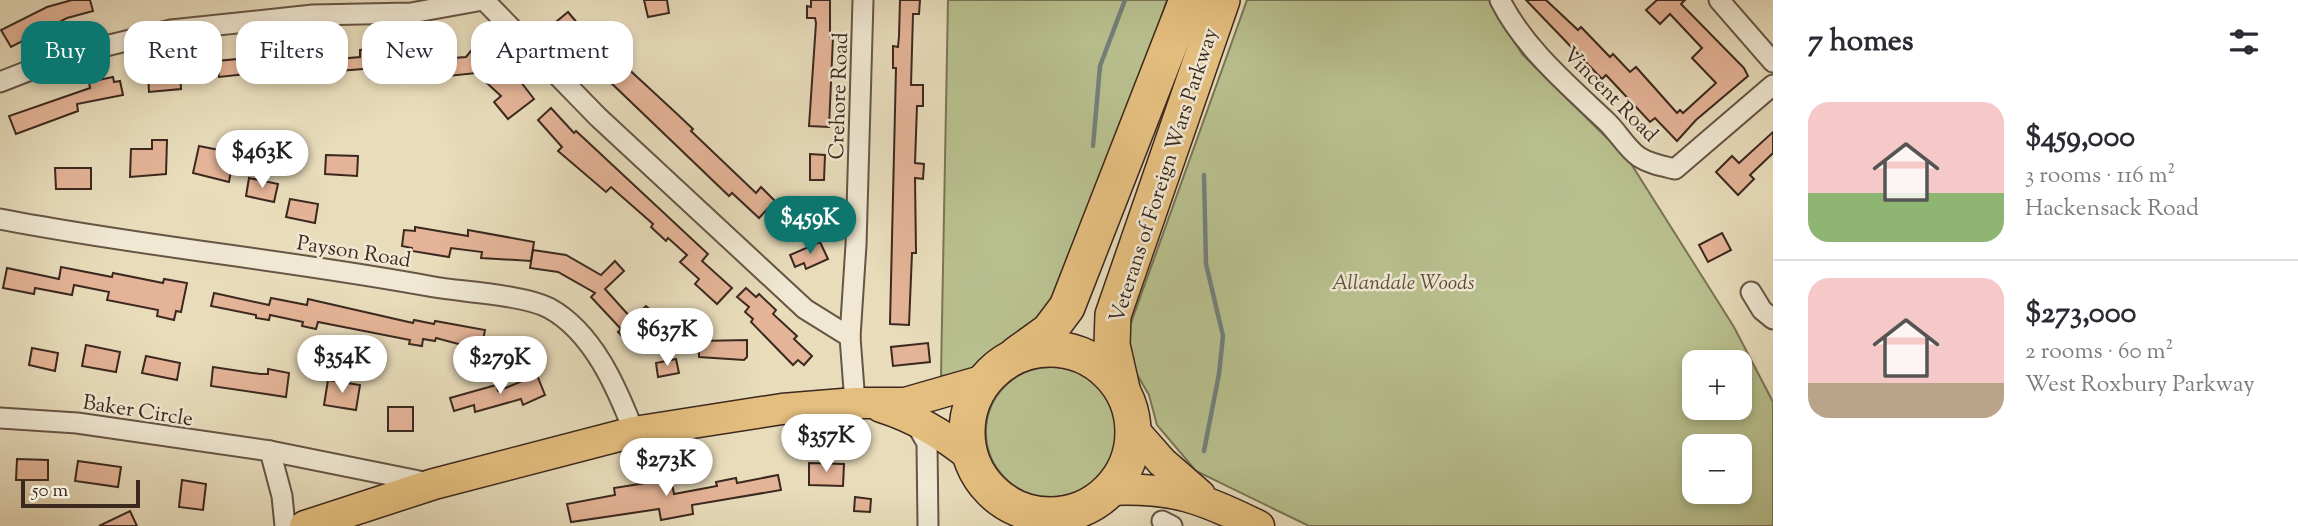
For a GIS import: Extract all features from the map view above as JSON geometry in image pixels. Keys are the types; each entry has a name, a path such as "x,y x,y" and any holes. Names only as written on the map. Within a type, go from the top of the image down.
{"highway":[{"name":"Veterans of Foreign Wars Parkway","path":"997,370 1049,331 1067,307 1187,0"},
{"name":"Veterans of Foreign Wars Parkway","path":"1123,393 1112,345 1113,315 1222,0"},
{"path":"974,464 995,494 1025,511 1053,514 1087,507 1127,460 1132,428 1123,393 1106,370 1073,352 1045,349 997,370 969,412 967,430 974,464 993,526"}],"main road":[{"path":"305,526 434,484 634,432 772,411 922,400 997,370"},
{"path":"863,403 908,415 938,431 974,464"},
{"path":"1132,428 1162,463 1206,500"},
{"path":"1087,507 1164,490 1206,500 1259,526"}],"street":[{"path":"0,82 69,55 172,30 313,15 411,13 484,0 598,117 804,309 850,337"},
{"name":"Crehore Road","path":"863,0 856,245 850,337 863,403"},
{"name":"Vincent Road","path":"1500,0 1531,46 1636,155 1649,163 1675,169 1773,85"},
{"path":"1719,0 1773,62"},
{"name":"Payson Road","path":"0,219 167,248 352,272 547,307 581,335 607,373 634,432"},
{"path":"1751,292 1762,310 1773,319"},
{"path":"908,415 927,443 928,526"},
{"name":"Baker Circle","path":"0,418 77,423 270,451 434,484"},
{"path":"270,451 282,496 285,526"}],"green space":[{"path":"948,0 1167,0 1063,302 996,350 962,381 941,375"},
{"name":"Allandale Woods","path":"1247,0 1490,0 1522,54 1628,159 1734,327 1746,350 1682,350 1682,420 1752,420 1752,362 1773,402 1773,526 1309,526 1196,471 1157,425 1149,395 1132,366 1127,334"},
{"path":"1051,367 1076,372 1097,386 1111,407 1116,432 1111,457 1097,478 1076,492 1051,497 1026,492 1005,478 991,457 986,432 991,407 1005,386 1026,372"}],"building":[{"path":"72,0 90,0 93,11 61,21 21,21 21,42 11,47 1,30 47,7"},
{"path":"644,0 667,0 669,13 648,17"},
{"path":"811,0 830,0 830,37 833,37 829,127 809,126 816,23 815,18 807,18 807,6 811,7"},
{"path":"900,0 920,0 919,14 913,14 911,85 923,85 923,106 917,106 915,163 924,164 923,179 915,178 916,253 912,253 909,325 890,324 896,68 893,68 893,46 898,47"},
{"path":"1526,0 1546,0 1578,30 1581,27 1610,57 1613,54 1630,72 1636,67 1677,113 1680,110 1683,113 1716,83 1692,58 1702,48 1670,14 1660,24 1646,10 1657,0 1685,0 1681,4 1744,68 1748,76 1696,120 1677,141 1655,118 1650,122 1606,75 1602,79"},
{"path":"568,12 576,21 557,21"},
{"path":"360,50 362,69 348,70 348,58 360,57"},
{"path":"471,51 471,74 457,75 457,58 466,57"},
{"path":"236,59 236,75 222,77 222,61"},
{"path":"633,73 756,193 761,187 775,201 759,218 732,193 729,196 612,84 633,84"},
{"path":"113,77 114,82 120,81 123,95 77,104 78,111 16,134 9,116 90,88 89,84 110,84 110,78"},
{"path":"149,84 181,84 181,89 149,92"},
{"path":"488,84 522,84 534,99 508,119 494,102 501,96"},
{"path":"551,108 574,133 576,131 708,254 702,261 732,288 717,304 695,284 699,279 680,262 687,255 668,238 666,241 651,227 653,224 611,187 606,192 558,151 562,147 538,120"},
{"path":"1773,132 1773,153 1750,175 1754,179 1738,195 1716,172 1732,156 1739,163"},
{"path":"152,140 167,140 166,174 130,177 131,149 152,149"},
{"path":"199,146 234,153 229,182 193,173"},
{"path":"810,154 825,155 824,180 810,180"},
{"path":"326,155 358,156 357,176 325,174"},
{"path":"55,168 91,168 91,189 56,189"},
{"path":"249,178 278,184 274,202 246,196"},
{"path":"290,199 318,204 315,223 286,217"},
{"path":"415,227 468,236 468,230 534,242 531,261 481,258 482,252 451,248 449,257 412,251 412,248 402,246 404,230 415,231"},
{"path":"1722,233 1731,250 1708,262 1699,245"},
{"path":"820,242 828,259 806,269 804,263 795,267 790,255"},
{"path":"533,250 566,255 601,275 615,261 624,271 605,289 632,319 646,306 654,313 636,332 641,337 631,346 618,332 621,329 591,297 595,293 558,272 530,268"},
{"path":"61,267 112,277 113,273 163,283 164,279 187,283 181,312 176,311 174,320 157,316 158,310 107,300 109,292 74,285 72,295 35,288 34,294 3,288 7,268 59,279"},
{"path":"746,288 756,297 759,294 776,310 773,314 797,336 794,339 812,356 804,365 798,360 793,365 751,322 753,319 745,312 749,307 737,297"},
{"path":"214,293 269,305 271,298 307,305 308,299 413,323 414,320 434,324 435,321 485,330 481,350 436,338 435,341 423,339 422,346 409,344 410,340 318,322 316,329 302,326 303,322 270,315 269,320 256,318 256,315 211,306"},
{"path":"747,340 747,357 744,360 699,357 699,341"},
{"path":"928,343 930,362 893,366 891,347"},
{"path":"86,345 120,352 116,372 82,366"},
{"path":"32,348 58,353 55,371 29,365"},
{"path":"146,356 180,363 177,380 142,373"},
{"path":"676,359 679,373 658,377 656,363"},
{"path":"213,367 260,374 268,374 268,369 289,373 286,397 211,386"},
{"path":"537,375 545,395 523,405 521,399 475,412 474,405 454,411 450,398 496,385 498,391"},
{"path":"328,380 360,385 356,410 324,405"},
{"path":"388,407 413,407 413,431 388,431"},
{"path":"17,459 48,460 48,480 16,480"},
{"path":"78,461 121,467 118,487 75,481"},
{"path":"809,463 844,464 843,486 809,485"},
{"path":"778,475 781,490 692,505 693,514 661,520 659,509 571,522 567,504 615,495 614,488 671,479 674,494 717,486 716,482 736,478 737,483"},
{"path":"182,480 206,484 203,510 179,507"},
{"path":"855,497 871,499 870,512 854,511"},
{"path":"130,511 137,526 99,526"}],"waterway":[{"path":"1093,146 1100,66 1125,0"},
{"path":"1204,175 1206,264 1223,336 1219,374 1204,451"}]}
